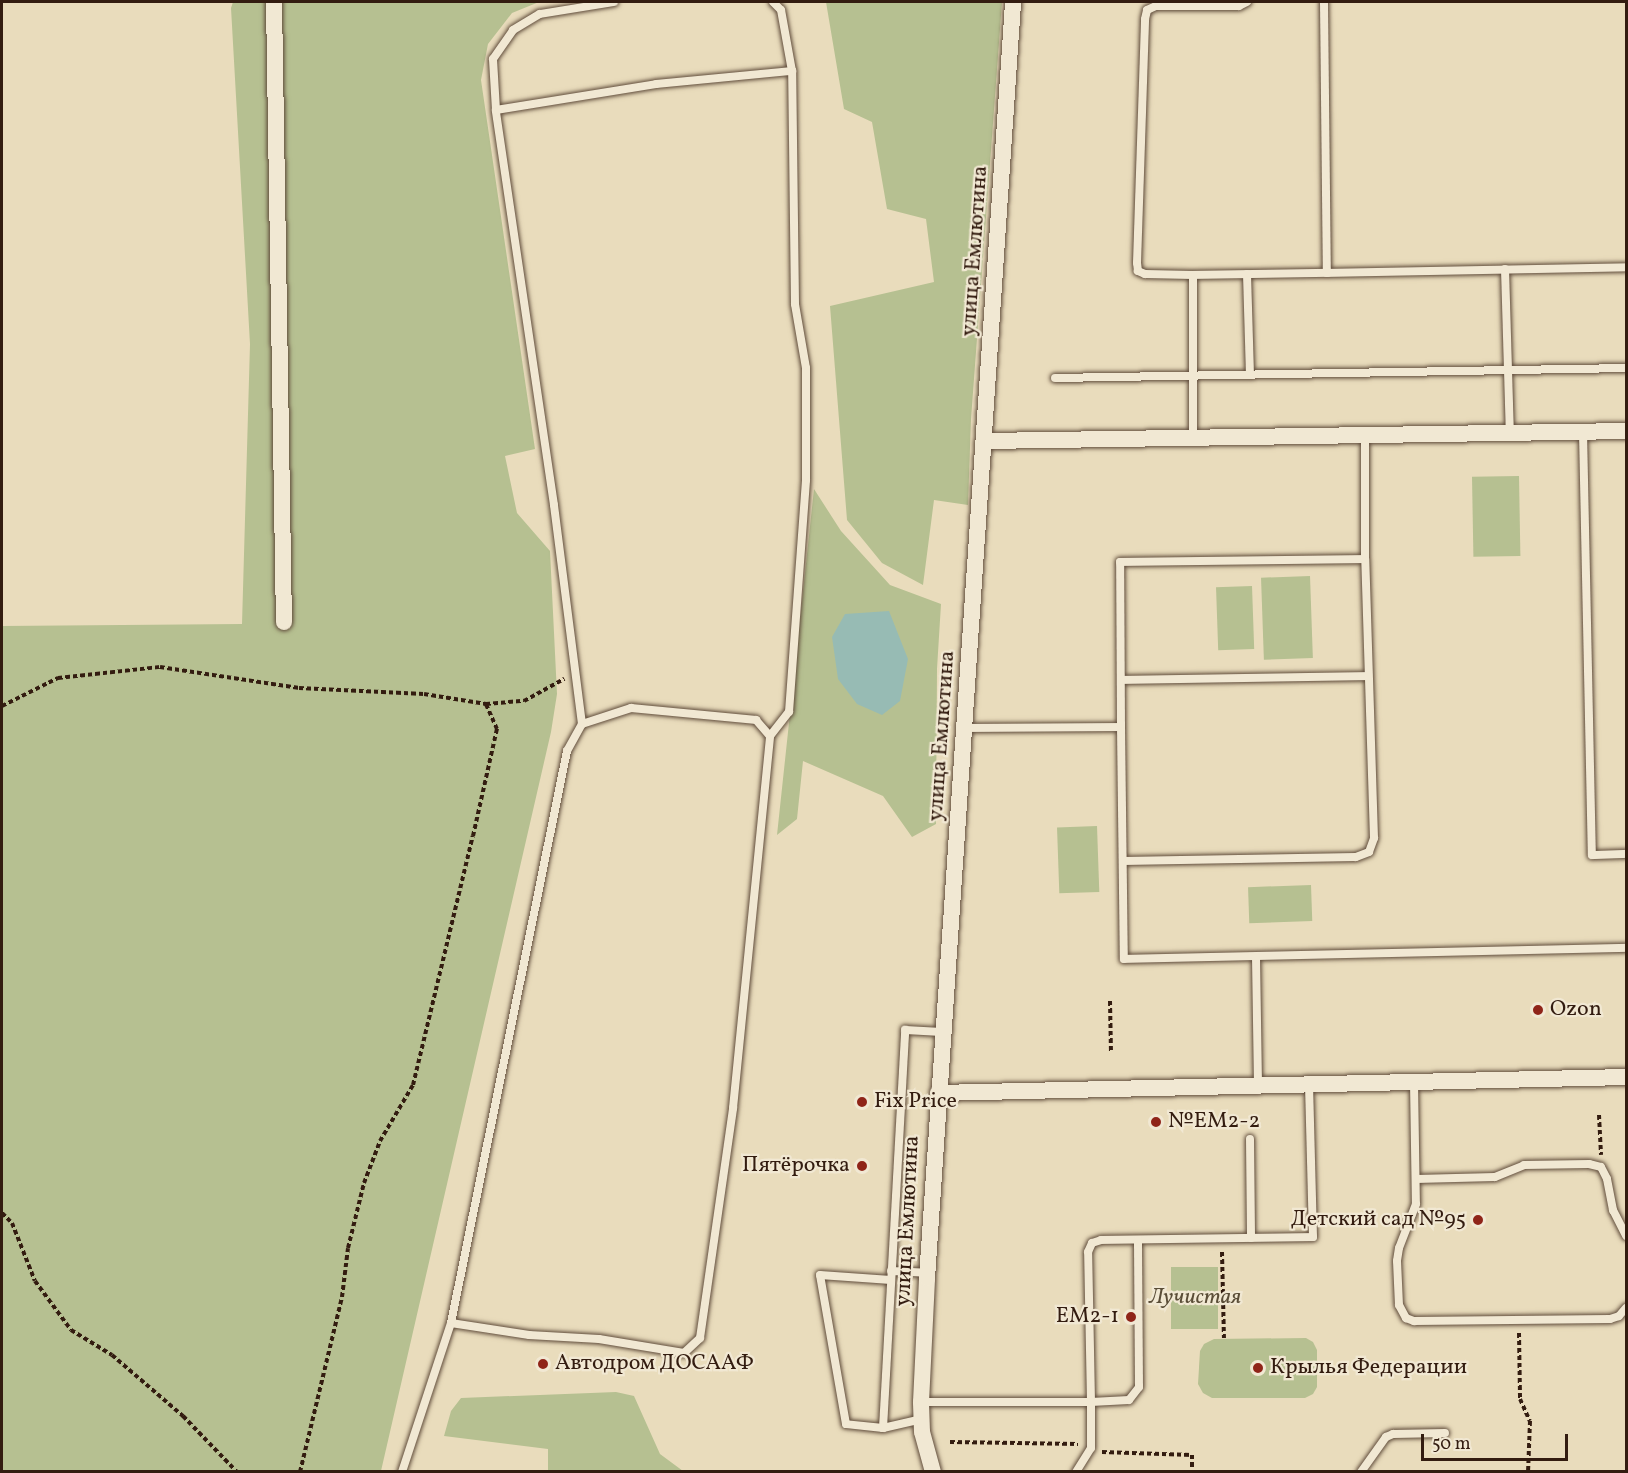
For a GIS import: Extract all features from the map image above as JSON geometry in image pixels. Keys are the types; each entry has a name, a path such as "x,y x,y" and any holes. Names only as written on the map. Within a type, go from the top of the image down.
{"street":[{"path":"274,2 284,622"},
{"name":"улица Емлютина","path":"933,1472 922,1432 921,1411 927,1273 1013,2"},
{"path":"985,441 1626,431"},
{"path":"938,1093 1626,1077"}],"lane":[{"path":"402,1472 451,1323 567,751 582,724 554,505 496,110 493,59 513,30 540,14 614,2"},
{"path":"451,1323 529,1335 599,1339 684,1353 700,1338 733,1108 770,736 789,712 806,480 806,368 795,304 792,71 781,10 773,2"},
{"path":"1247,2 1239,6 1156,6 1148,10 1145,19 1138,271 1145,274 1193,275 1626,267"},
{"path":"1324,2 1327,273"},
{"path":"496,110 656,84 792,71"},
{"path":"1505,269 1510,433"},
{"path":"1247,274 1250,375"},
{"path":"1193,275 1193,438"},
{"path":"1055,378 1626,368"},
{"path":"1583,432 1592,855 1626,854"},
{"path":"1123,861 1356,856 1369,852 1374,838 1365,559 1365,435"},
{"path":"1365,559 1120,562 1124,959 1626,948"},
{"path":"1121,681 1368,676"},
{"path":"582,724 631,708 756,720 770,736"},
{"path":"965,728 1121,727"},
{"path":"1256,957 1258,1086"},
{"path":"883,1428 905,1030 942,1032"},
{"path":"1414,1082 1416,1204 1399,1248 1397,1261 1401,1313 1413,1321 1610,1319 1619,1316 1626,1308"},
{"path":"1076,1472 1091,1448 1089,1252 1092,1243 1101,1240 1313,1237 1310,1085"},
{"path":"1250,1139 1251,1238"},
{"path":"1416,1179 1495,1177 1524,1166 1589,1164 1601,1167 1607,1179 1613,1210 1626,1236"},
{"path":"927,1273 820,1275 846,1424 883,1428 921,1411 1129,1400 1139,1387 1138,1240"},
{"path":"1361,1472 1386,1437 1393,1434 1445,1433"}],"path":[{"path":"2,706 58,678 160,667 299,688 424,694 486,704 524,701 575,673"},
{"path":"300,1472 342,1297 348,1248 364,1183 380,1141 412,1085 473,837 497,729 486,704"},
{"path":"1110,1000 1111,1053"},
{"path":"1599,1115 1601,1167"},
{"path":"2,1213 12,1224 35,1281 70,1330 112,1355 183,1416 237,1472"},
{"path":"1222,1239 1224,1338"},
{"path":"1519,1320 1520,1399 1530,1421 1528,1472"}],"green space":[{"path":"233,2 539,2 512,13 488,44 481,80 535,449 505,456 517,513 550,551 557,694 551,732 381,1471 2,1471 2,626 242,624 250,344 231,8"},
{"path":"826,2 1002,2 971,419 968,505 934,500 923,585 882,563 847,520 830,306 934,282 926,219 887,209 872,122 844,109"},
{"path":"1519,476 1520,556 1473,557 1472,477"},
{"path":"814,489 841,531 890,585 941,604 937,669 936,824 912,837 883,796 803,761 797,819 777,835"},
{"path":"1310,576 1313,658 1264,660 1261,578"},
{"path":"1252,586 1254,649 1218,650 1216,587"},
{"path":"1097,826 1099,892 1059,893 1057,827"},
{"path":"1311,885 1312,921 1249,923 1248,887"},
{"name":"Лучистая","path":"1171,1267 1218,1267 1218,1329 1171,1329"},
{"name":"Крылья Федерации","path":"1306,1338 1313,1342 1317,1350 1317,1387 1313,1394 1305,1398 1212,1398 1203,1393 1198,1384 1200,1351 1204,1344 1214,1339"},
{"path":"616,1392 634,1396 660,1454 683,1471 548,1471 548,1449 444,1436 451,1411 461,1398"}],"water":[{"path":"889,611 908,659 900,701 882,715 857,704 838,679 832,637 845,614"}],"place":[{"name":"Ozon","path":"1538,1010"},
{"name":"Fix Price","path":"862,1102"},
{"name":"№ЕМ2-2","path":"1156,1122"},
{"name":"Пятёрочка","path":"862,1166"},
{"name":"Детский сад №95","path":"1478,1220"},
{"name":"ЕМ2-1","path":"1131,1317"},
{"name":"Автодром ДОСААФ","path":"543,1364"},
{"name":"Крылья Федерации","path":"1258,1368"}]}
